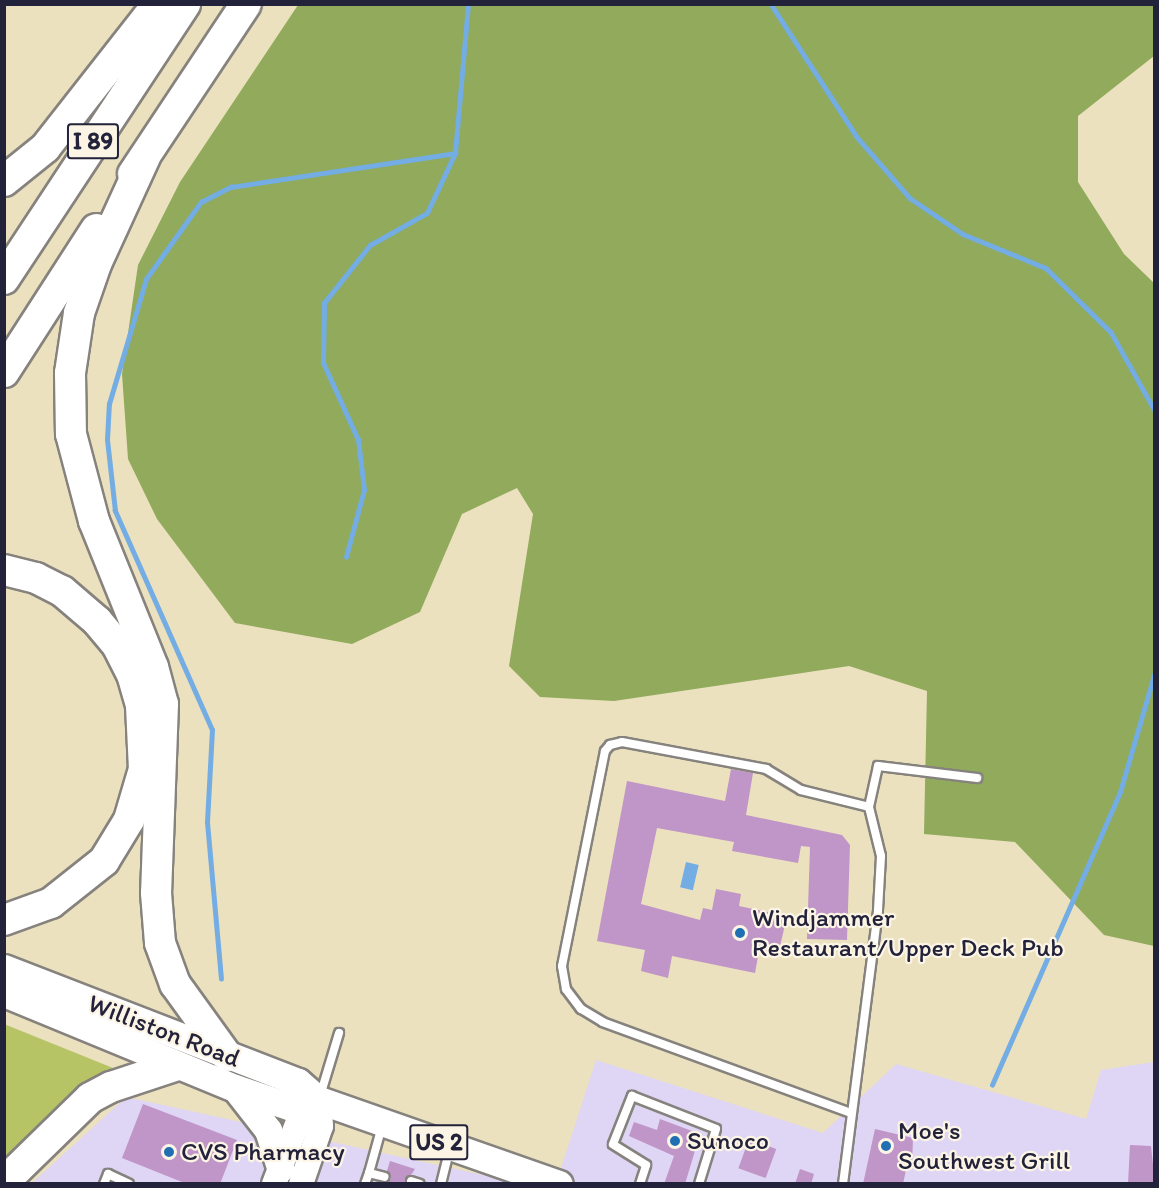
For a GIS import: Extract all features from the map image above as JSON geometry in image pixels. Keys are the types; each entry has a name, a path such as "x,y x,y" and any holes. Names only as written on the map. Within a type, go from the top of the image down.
{"highway":[{"path":"4,181 45,148 158,4"},
{"name":"I 89","path":"4,279 185,4"},
{"name":"I 89","path":"4,372 246,4"},
{"path":"145,157 96,264 80,314 70,373 71,434 94,521 153,667 163,704 156,893 160,943 175,984 227,1056"},
{"path":"4,570 36,578 62,591 92,615 117,645 140,698 144,769 129,820 104,861 51,903 4,920"},
{"path":"4,1182 90,1098 111,1087 175,1066"}],"main road":[{"name":"Williston Road","path":"4,968 298,1082 318,1100 554,1183"},
{"name":"Williston Road","path":"4,993 175,1066 235,1088 291,1107 318,1100"},
{"path":"235,1088 268,1130 285,1178"},
{"path":"285,1178 299,1119 318,1100"}],"lane":[{"path":"851,1113 603,1022 581,1009 566,990 562,966 605,751 610,745 622,742 766,769 801,790 869,807"},
{"path":"843,1184 879,910 881,856 869,807 879,765 977,778"},
{"path":"318,1100 339,1033"},
{"path":"640,1184 646,1165 613,1144 632,1096 716,1129 699,1184"},
{"path":"365,1184 382,1122"},
{"path":"441,1184 450,1146"},
{"path":"369,1173 385,1177"},
{"path":"104,1184 108,1174 129,1184"},
{"path":"411,1181 420,1184"}],"shaded area":[{"path":"596,1060 823,1133 896,1064 1086,1119 1101,1070 1154,1062 1154,1183 556,1184"},
{"path":"126,1097 488,1176 511,1183 31,1184"}],"green space":[{"path":"298,5 1154,5 1154,56 1078,116 1078,182 1124,254 1154,283 1154,946 1104,935 1015,842 924,834 927,691 849,666 614,701 540,697 509,666 533,514 517,488 462,514 420,612 352,644 235,623 157,519 128,459 122,374 138,265 180,182"},
{"path":"4,1024 118,1070 4,1166"}],"water":[{"path":"686,862 699,865 693,890 680,887"}],"building":[{"path":"731,769 753,773 746,815 842,835 850,845 847,940 807,939 810,847 801,846 798,863 732,851 734,842 657,828 641,904 700,920 703,908 712,910 716,889 741,894 739,906 787,916 778,955 759,951 755,973 672,956 668,978 641,971 645,950 597,941 627,781 725,801"},
{"name":"CVS Pharmacy","path":"143,1104 237,1140 220,1184 187,1184 122,1158"},
{"path":"660,1119 700,1134 685,1184 664,1184 674,1156 629,1136 634,1122 657,1130"},
{"path":"875,1129 913,1138 912,1166 907,1165 903,1184 863,1184"},
{"path":"749,1139 776,1149 766,1178 738,1168"},
{"path":"1130,1145 1151,1146 1155,1184 1128,1184"},
{"path":"390,1161 415,1169 405,1184 383,1184 391,1179 387,1171"},
{"path":"800,1169 814,1174 811,1184 795,1184"}],"waterway":[{"path":"346,557 364,490 358,440 323,363 324,303 370,245 427,213 455,153 468,4"},
{"path":"771,4 857,137 910,198 963,234 1046,268 1111,332 1154,409"},
{"path":"221,979 207,822 212,730 115,511 107,440 109,404 146,279 201,202 231,187 455,153"},
{"path":"992,1085 1120,792 1154,675"}],"place":[{"name":"Windjammer Restaurant/Upper Deck Pub","path":"740,933"},
{"name":"Sunoco","path":"675,1141"},
{"name":"Moe's Southwest Grill","path":"886,1146"},
{"name":"CVS Pharmacy","path":"169,1152"}]}
